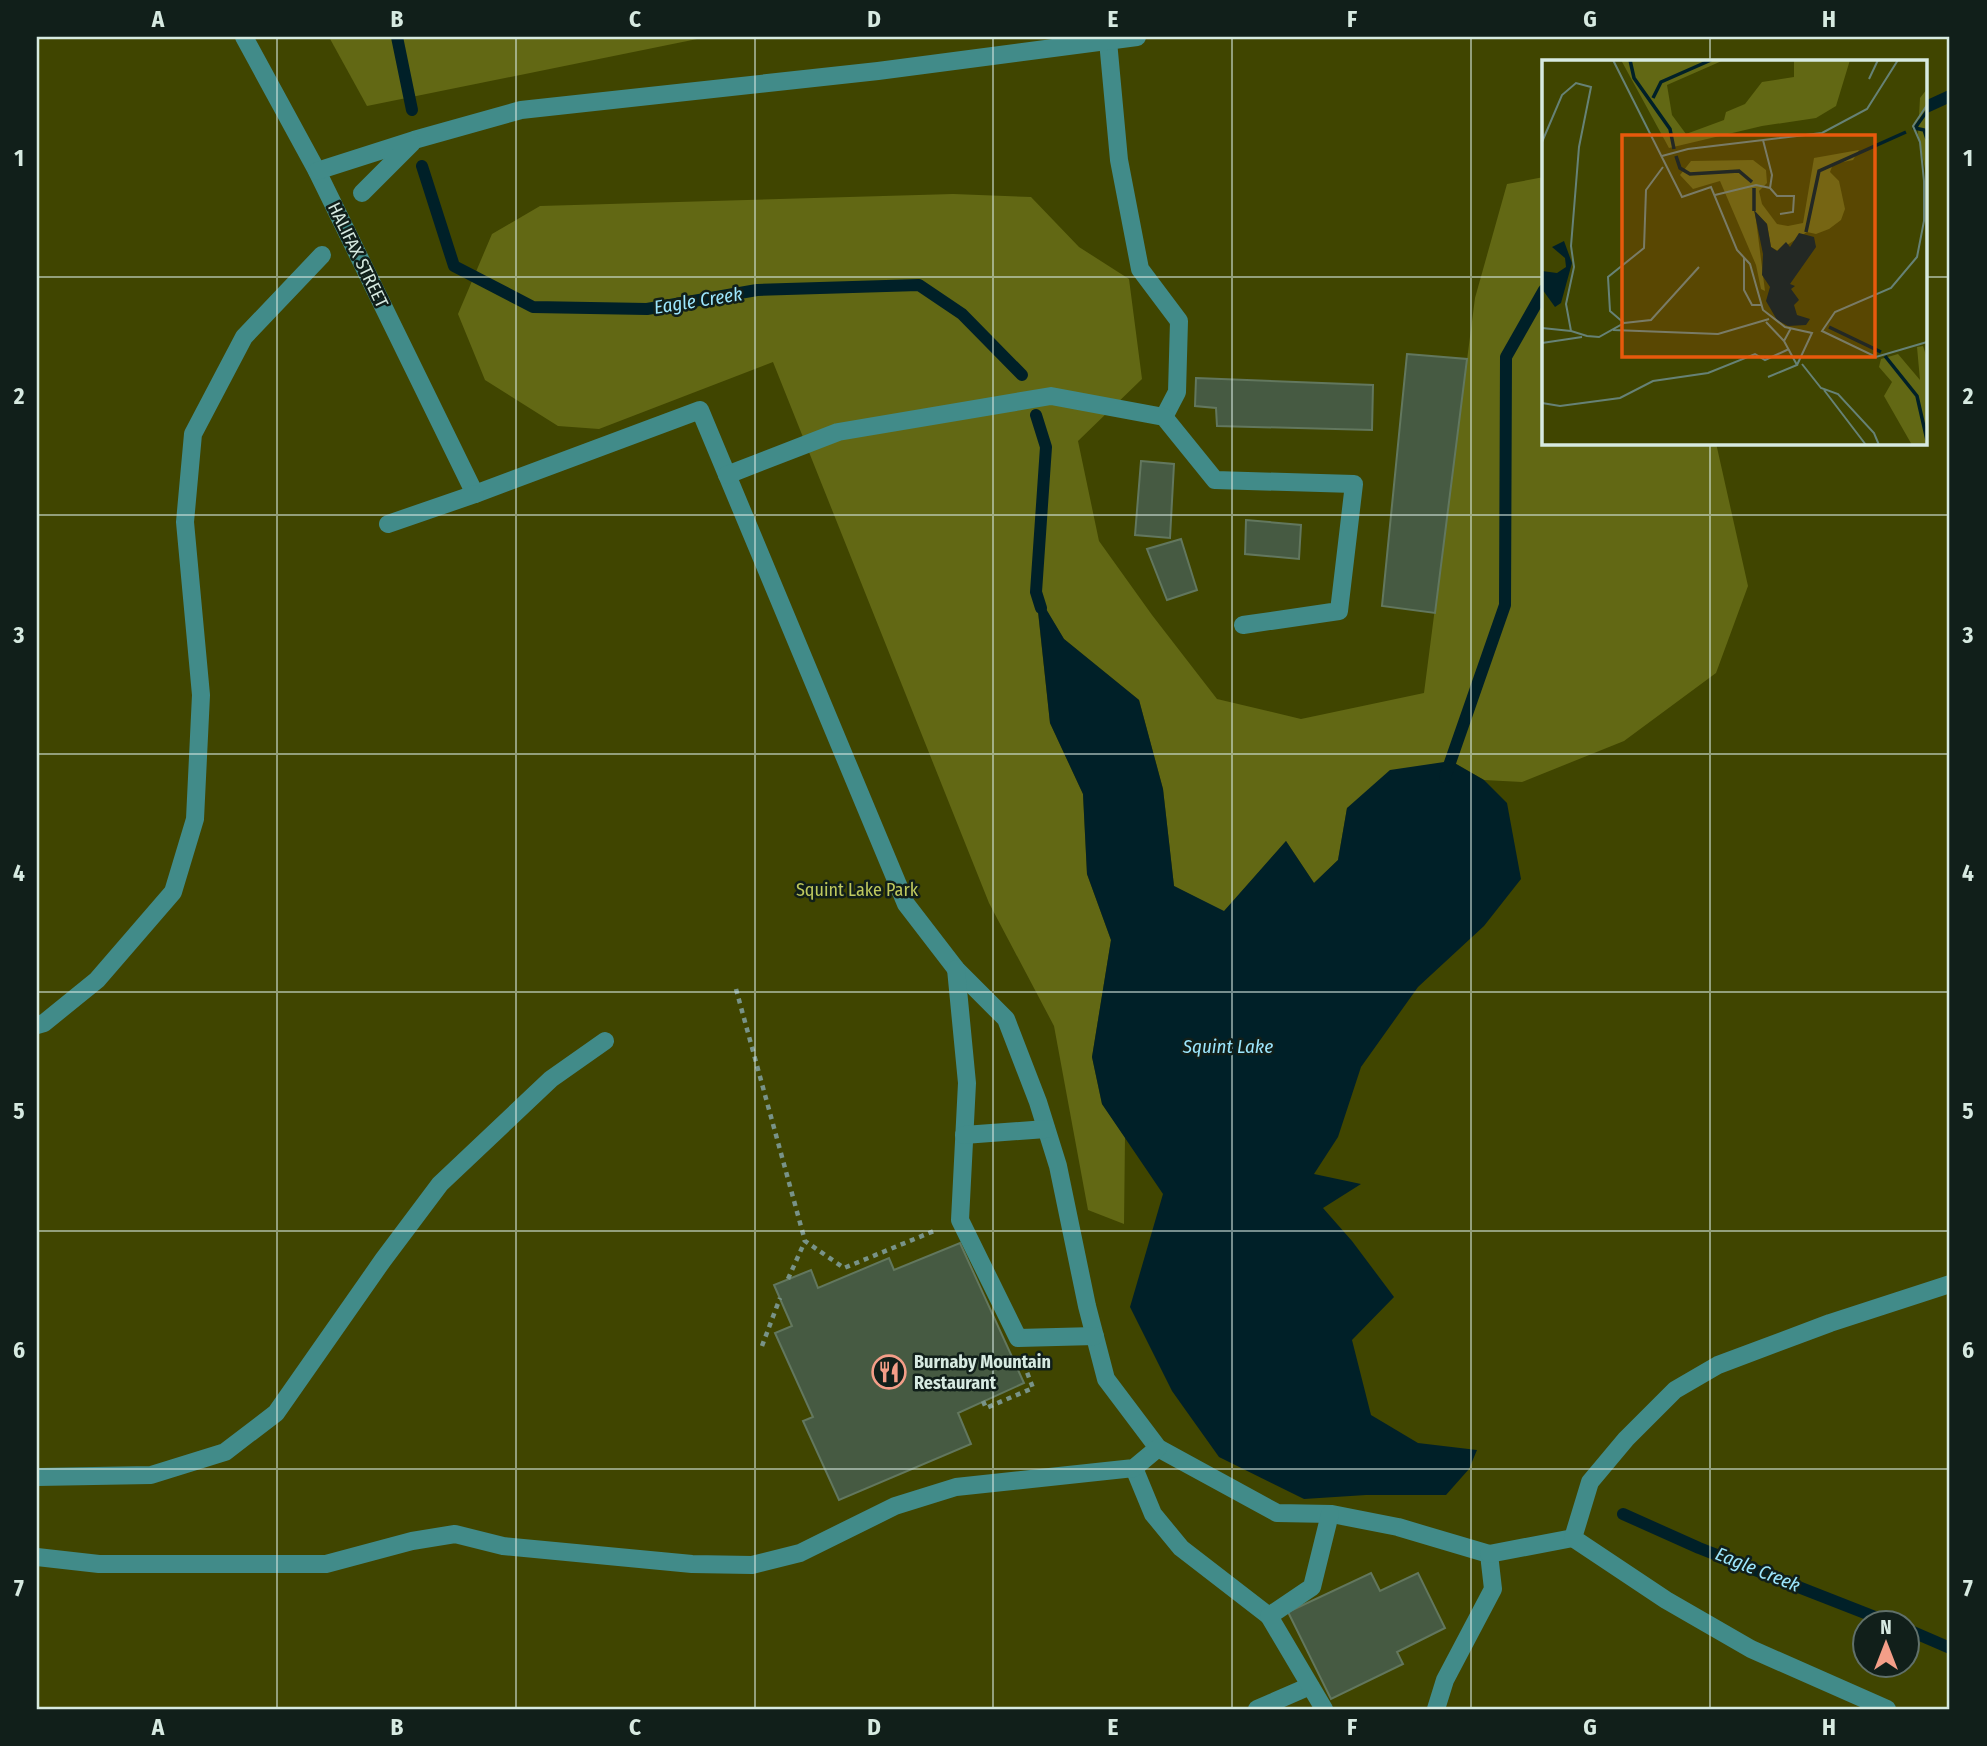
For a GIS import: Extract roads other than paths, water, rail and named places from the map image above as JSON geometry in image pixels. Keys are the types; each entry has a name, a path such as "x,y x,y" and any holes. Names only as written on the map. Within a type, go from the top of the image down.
{"street":[{"name":"HALIFAX STREET","path":"244,37 317,171 475,494"},
{"path":"317,171 521,110 878,71 1137,37"},
{"path":"1108,41 1119,160 1140,269 1179,321 1177,392 1164,417"},
{"path":"362,193 414,140"},
{"path":"37,1025 44,1023 97,980 173,892 195,820 201,695 185,522 194,435 244,337 322,255"},
{"path":"727,475 838,432 1051,396 1164,417 1215,480 1354,484 1339,611 1243,625"},
{"path":"388,524 700,410 906,904 956,969 1006,1019 1058,1166 1087,1306 1106,1379 1158,1448 1277,1513 1330,1514 1398,1527 1489,1554 1574,1535 1666,1600 1751,1649 1887,1709"},
{"path":"956,969 967,1083 960,1220 1018,1338 1095,1336"},
{"path":"37,1477 151,1475 225,1452 276,1413 383,1259 440,1184 551,1079 605,1041"},
{"path":"964,1135 1046,1129"},
{"path":"1574,1535 1590,1482 1626,1439 1675,1390 1718,1365 1830,1323 1950,1284"},
{"path":"37,1557 99,1564 326,1564 412,1541 455,1534 517,1548 692,1564 751,1565 800,1553 895,1506 956,1487 1134,1468 1158,1448"},
{"path":"1134,1468 1153,1514 1181,1549 1269,1616 1324,1709"},
{"path":"1269,1616 1312,1587 1330,1514"},
{"path":"1436,1709 1445,1679 1493,1590 1489,1554"},
{"path":"1256,1709 1310,1686"}],"water":[{"name":"Squint Lake","path":"1036,592 1064,639 1139,700 1163,789 1174,886 1224,911 1286,841 1314,883 1338,860 1347,808 1390,770 1451,761 1484,780 1507,803 1521,879 1484,926 1418,987 1361,1067 1338,1137 1314,1174 1361,1184 1323,1208 1394,1297 1352,1340 1371,1415 1418,1443 1477,1450 1469,1469 1446,1495 1366,1495 1304,1499 1219,1457 1172,1391 1130,1307 1163,1194 1102,1104 1092,1057 1111,940 1087,874 1083,794 1050,723"}],"waterway":[{"name":"Eagle Creek","path":"397,37 412,110"},
{"path":"1927,107 1950,96"},
{"name":"Eagle Creek","path":"422,166 454,266 533,307 647,309 757,290 919,285 962,314 1022,375"},
{"path":"1445,777 1505,605 1506,357 1542,294"},
{"name":"Eagle Creek","path":"1036,415 1046,447 1036,592 1041,608"},
{"name":"Eagle Creek","path":"1623,1514 1699,1548 1857,1610"},
{"name":"Eagle Creek","path":"1920,1635 1950,1648"}],"place":[{"name":"Burnaby Mountain Restaurant","path":"889,1372"}],"park label":[{"name":"Squint Lake Park","path":"857,890"}]}
